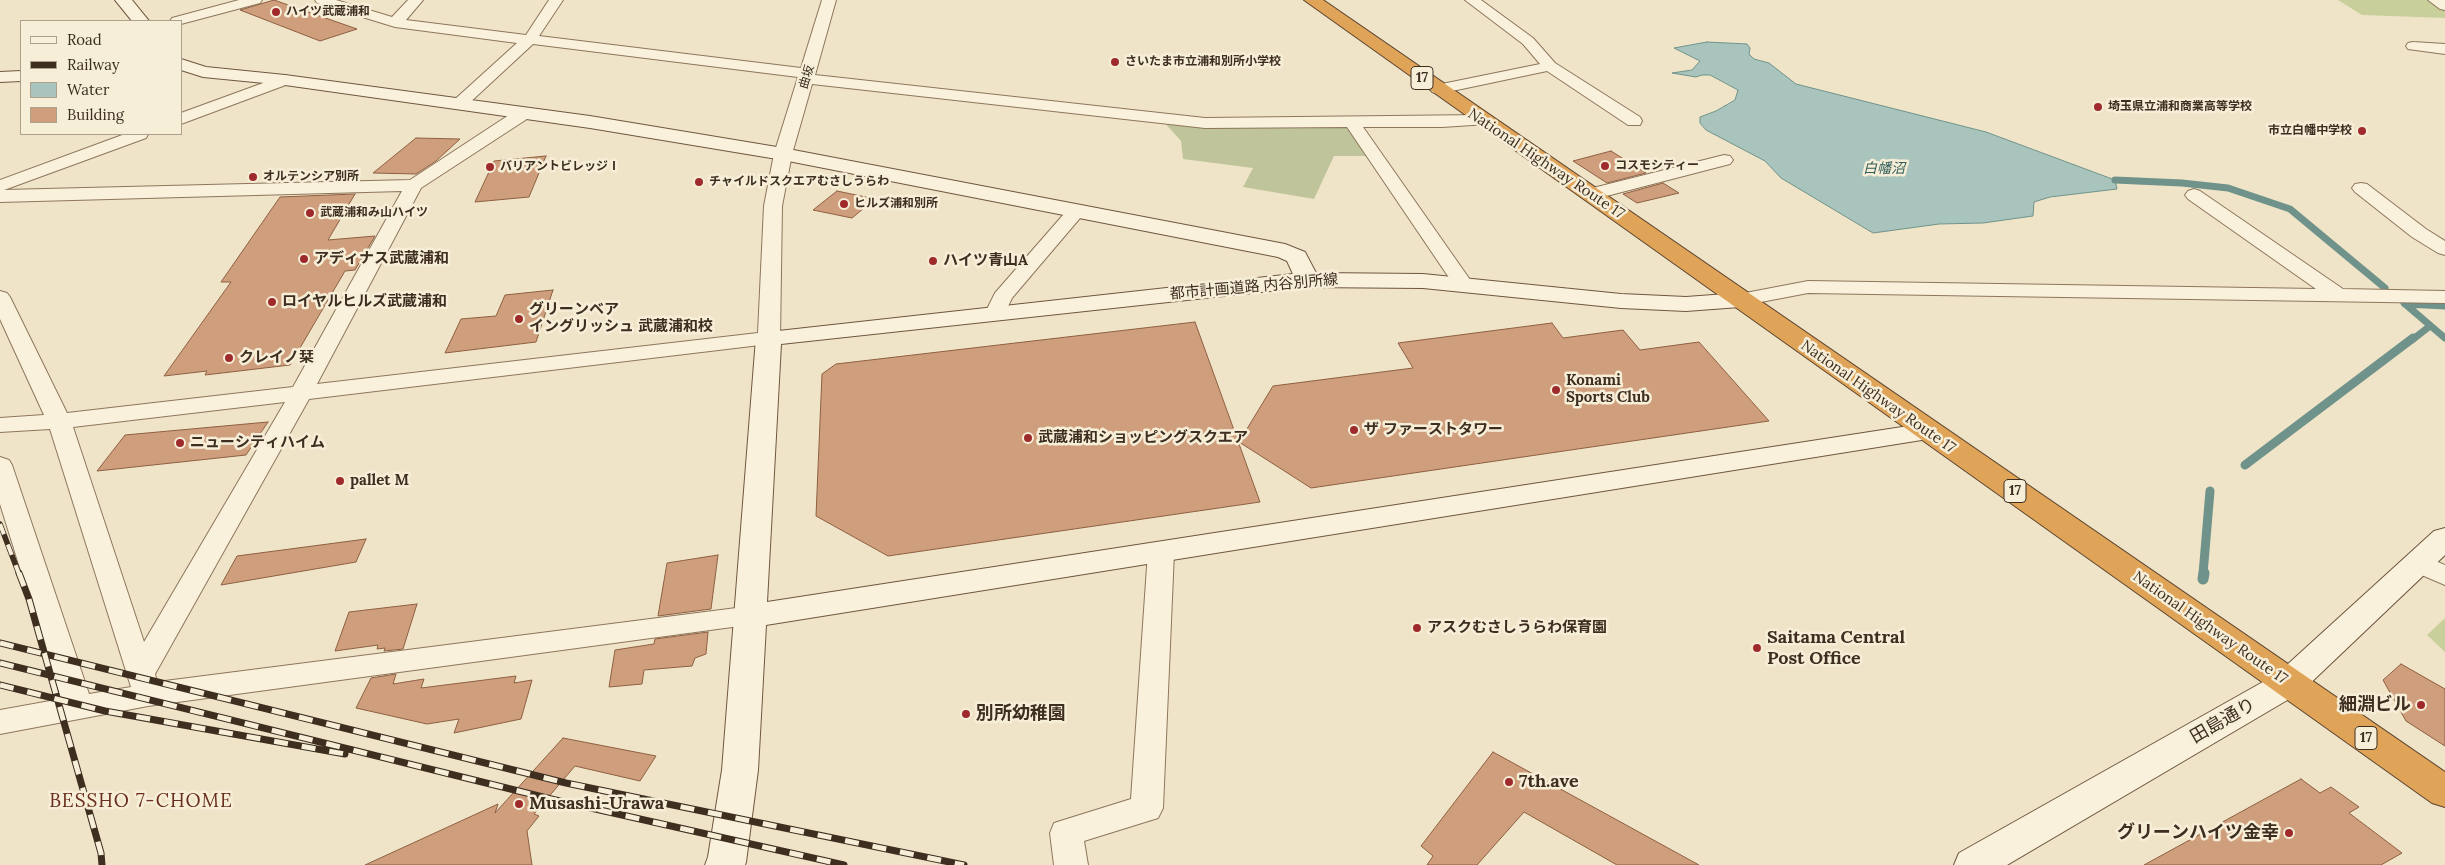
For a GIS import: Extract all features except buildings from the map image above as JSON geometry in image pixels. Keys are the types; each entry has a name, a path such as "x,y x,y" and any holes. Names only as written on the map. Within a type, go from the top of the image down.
{"highway":[{"name":"National Highway Route 17","path":"1312,0 2445,792"}],"street":[{"path":"123,0 140,20"},
{"path":"181,20 255,0"},
{"path":"322,0 395,23 530,39 807,77 1206,123 1352,123 1482,120"},
{"path":"395,23 416,0"},
{"path":"459,104 530,39 556,0"},
{"name":"曲坂","path":"769,338 773,206 783,154 829,0"},
{"path":"1472,0 1528,40 1550,66 1579,87 1634,120"},
{"path":"2435,0 2445,6"},
{"path":"2413,46 2445,49"},
{"path":"182,64 203,72"},
{"path":"1438,89 1550,66"},
{"path":"182,73 203,72 285,80 620,126 783,154 1285,251 1297,257 1308,280"},
{"path":"0,77 20,76"},
{"path":"182,119 285,80"},
{"path":"144,684 414,185 524,113"},
{"path":"1352,123 1463,284"},
{"path":"0,186 137,135"},
{"path":"1591,194 1724,160"},
{"path":"0,196 414,185"},
{"path":"2361,188 2419,234 2445,249"},
{"path":"2194,195 2338,295"},
{"path":"996,313 1002,297 1077,211"},
{"name":"都市計画道路 内谷別所線","path":"769,338 1308,280 1388,279 1463,284 1620,301 1686,304 1740,300"},
{"path":"1740,300 1808,288 2445,297"},
{"path":"0,297 59,420 144,684"},
{"path":"0,425 301,393 769,338 740,780 726,864"},
{"path":"0,722 79,708 144,684 752,616 1928,431"},
{"path":"0,466 79,708"},
{"name":"田島通り","path":"1973,865 2289,683 2432,569 2445,538"},
{"path":"1071,865 1066,833 1148,808 1161,552"}],"green space":[{"path":"2338,0 2428,0 2445,10 2445,18 2362,15"},
{"path":"1164,122 1347,126 1366,156 1334,156 1314,199 1243,187 1253,168 1183,159 1181,141"},
{"path":"2445,618 2445,652 2427,635"}],"water":[{"name":"白幡沼","path":"1707,42 1747,44 1750,48 1749,54 1754,59 1769,63 1796,84 1986,132 2115,180 2117,189 2050,197 2034,202 2033,216 1983,223 1939,224 1873,233 1781,178 1765,161 1706,130 1700,123 1700,117 1716,111 1735,100 1738,90 1710,75 1696,77 1672,73 1692,70 1700,61 1674,48"}],"waterway":[{"path":"2115,180 2182,183 2228,188 2290,209 2385,288"},
{"path":"2405,304 2445,306"},
{"path":"2405,304 2445,338"},
{"path":"2412,340 2430,326"},
{"path":"2245,465 2413,338"},
{"path":"2203,574 2210,491"},
{"path":"2203,579 2204,573"}],"railway":[{"path":"0,524 19,574"},
{"path":"19,573 29,599 45,654"},
{"path":"0,643 45,654"},
{"path":"45,654 566,783 964,865"},
{"path":"45,654 51,676"},
{"path":"0,663 51,676"},
{"path":"51,676 551,799 844,865"},
{"path":"51,676 57,699"},
{"path":"0,685 57,699"},
{"path":"57,699 105,711 345,754"},
{"path":"57,699 101,853 102,865"}],"place":[{"name":"ハイツ武蔵浦和","path":"276,12"},
{"name":"さいたま市立浦和別所小学校","path":"1115,62"},
{"name":"埼玉県立浦和商業高等学校","path":"2098,107"},
{"name":"市立白幡中学校","path":"2362,131"},
{"name":"コスモシティー","path":"1605,166"},
{"name":"バリアントビレッジⅠ","path":"490,167"},
{"name":"オルテンシア別所","path":"253,177"},
{"name":"チャイルドスクエアむさしうらわ","path":"699,182"},
{"name":"ヒルズ浦和別所","path":"844,204"},
{"name":"武蔵浦和み山ハイツ","path":"310,213"},
{"name":"アディナス武蔵浦和","path":"304,259"},
{"name":"ハイツ青山A","path":"933,261"},
{"name":"ロイヤルヒルズ武蔵浦和","path":"272,302"},
{"name":"グリーンベア イングリッシュ 武蔵浦和校","path":"519,319"},
{"name":"クレイノ栞","path":"229,358"},
{"name":"Konami Sports Club","path":"1556,390"},
{"name":"ザ ファーストタワー","path":"1354,430"},
{"name":"武蔵浦和ショッピングスクエア","path":"1028,438"},
{"name":"ニューシティハイム","path":"180,443"},
{"name":"pallet M","path":"340,481"},
{"name":"アスクむさしうらわ保育園","path":"1417,628"},
{"name":"Saitama Central Post Office","path":"1757,648"},
{"name":"細淵ビル","path":"2421,705"},
{"name":"別所幼稚園","path":"966,714"},
{"name":"7th.ave","path":"1509,782"},
{"name":"Musashi-Urawa","path":"519,804"},
{"name":"グリーンハイツ金幸","path":"2289,833"}],"district":[{"name":"BESSHO 7-CHOME","path":"141,802"}]}
